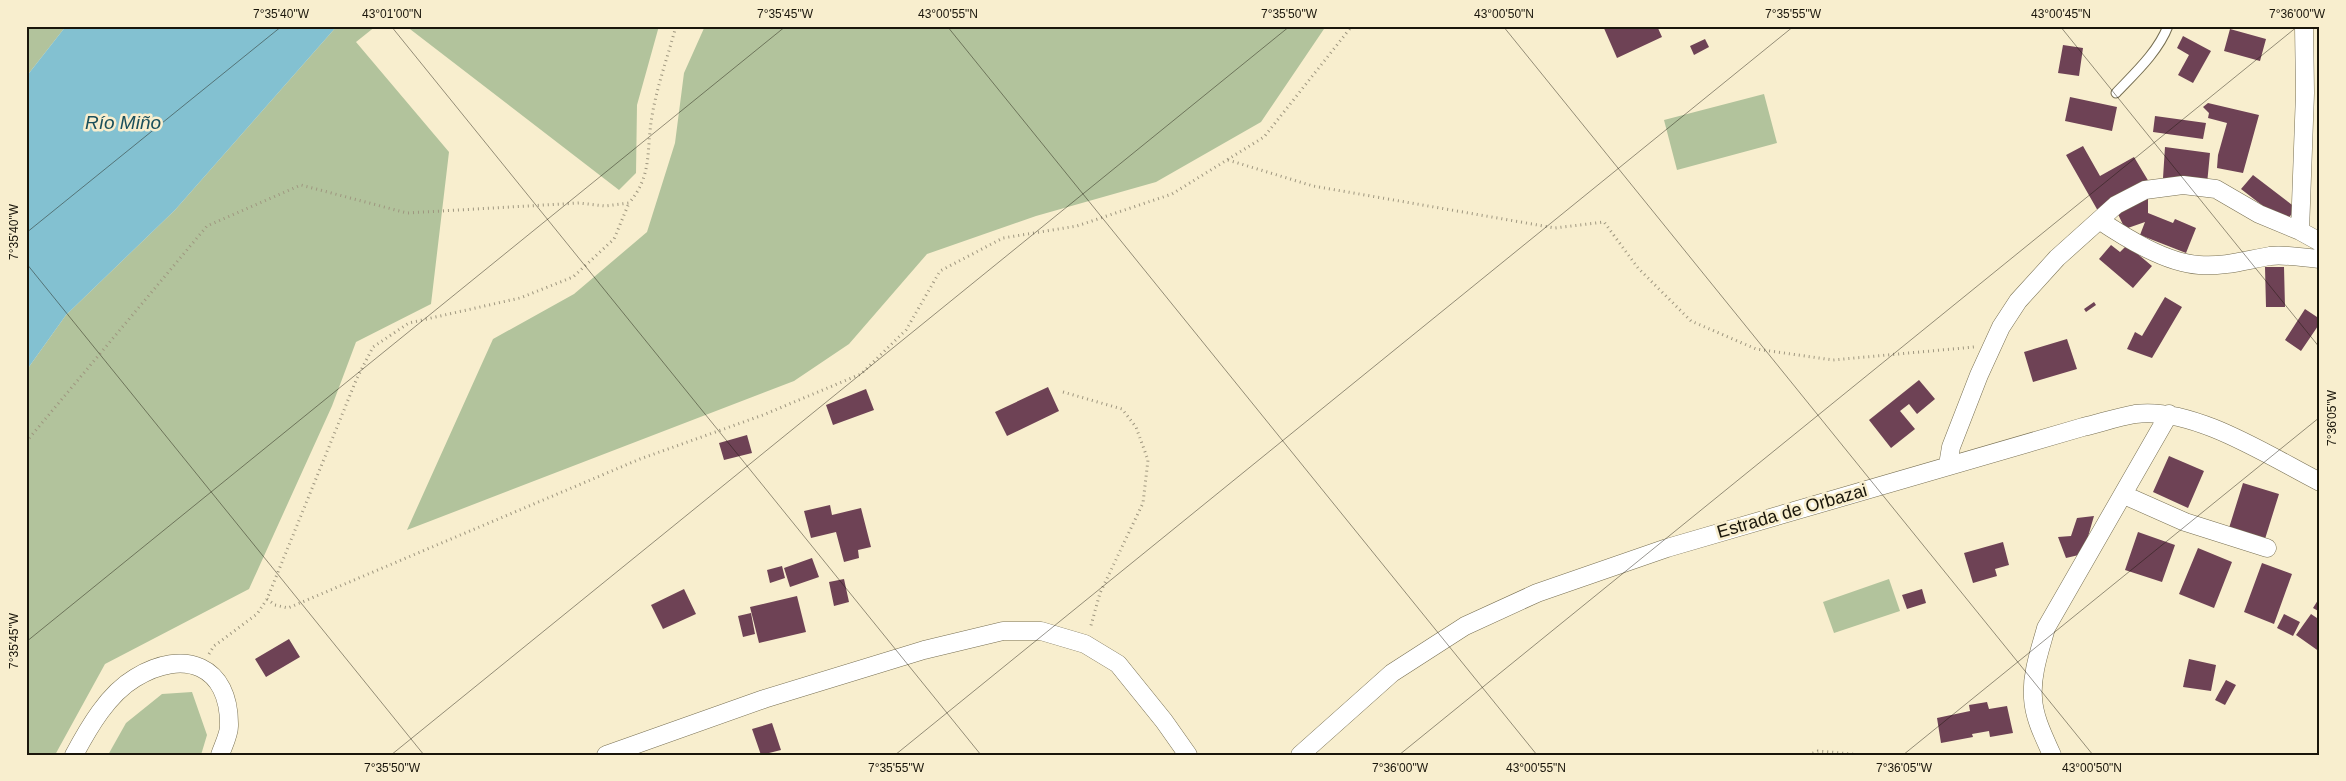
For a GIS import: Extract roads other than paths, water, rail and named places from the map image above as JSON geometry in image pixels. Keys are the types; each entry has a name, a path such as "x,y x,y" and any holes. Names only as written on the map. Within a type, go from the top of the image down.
{"street":[{"path":"2300,231 2305,93 2304,26"},
{"path":"1948,465 1951,447 2001,327 2018,301 2056,258 2116,205 2145,190 2183,185 2216,189 2259,214 2300,231 2320,242"},
{"path":"2099,220 2122,235 2165,256 2198,266 2240,264 2272,256 2320,259"},
{"name":"Estrada de Orbazai","path":"1300,755 1392,673 1466,626 1537,593 1667,548 1948,465 2136,414 2169,414 2200,422 2320,482"},
{"path":"2052,755 2040,730 2033,698 2036,666 2046,628 2169,414"},
{"path":"2124,495 2185,522 2267,548"},
{"path":"606,755 764,699 924,650 1004,631 1041,631 1085,644 1118,664 1164,721 1188,755"},
{"path":"74,755 88,729 115,695 135,678 167,664 201,667 214,675 225,693 230,727 220,755"}],"lane":[{"path":"2116,93 2145,63 2168,26"}],"water":[{"name":"Río Miño","path":"66,26 337,26 175,210 66,315 26,371 26,77"}]}
